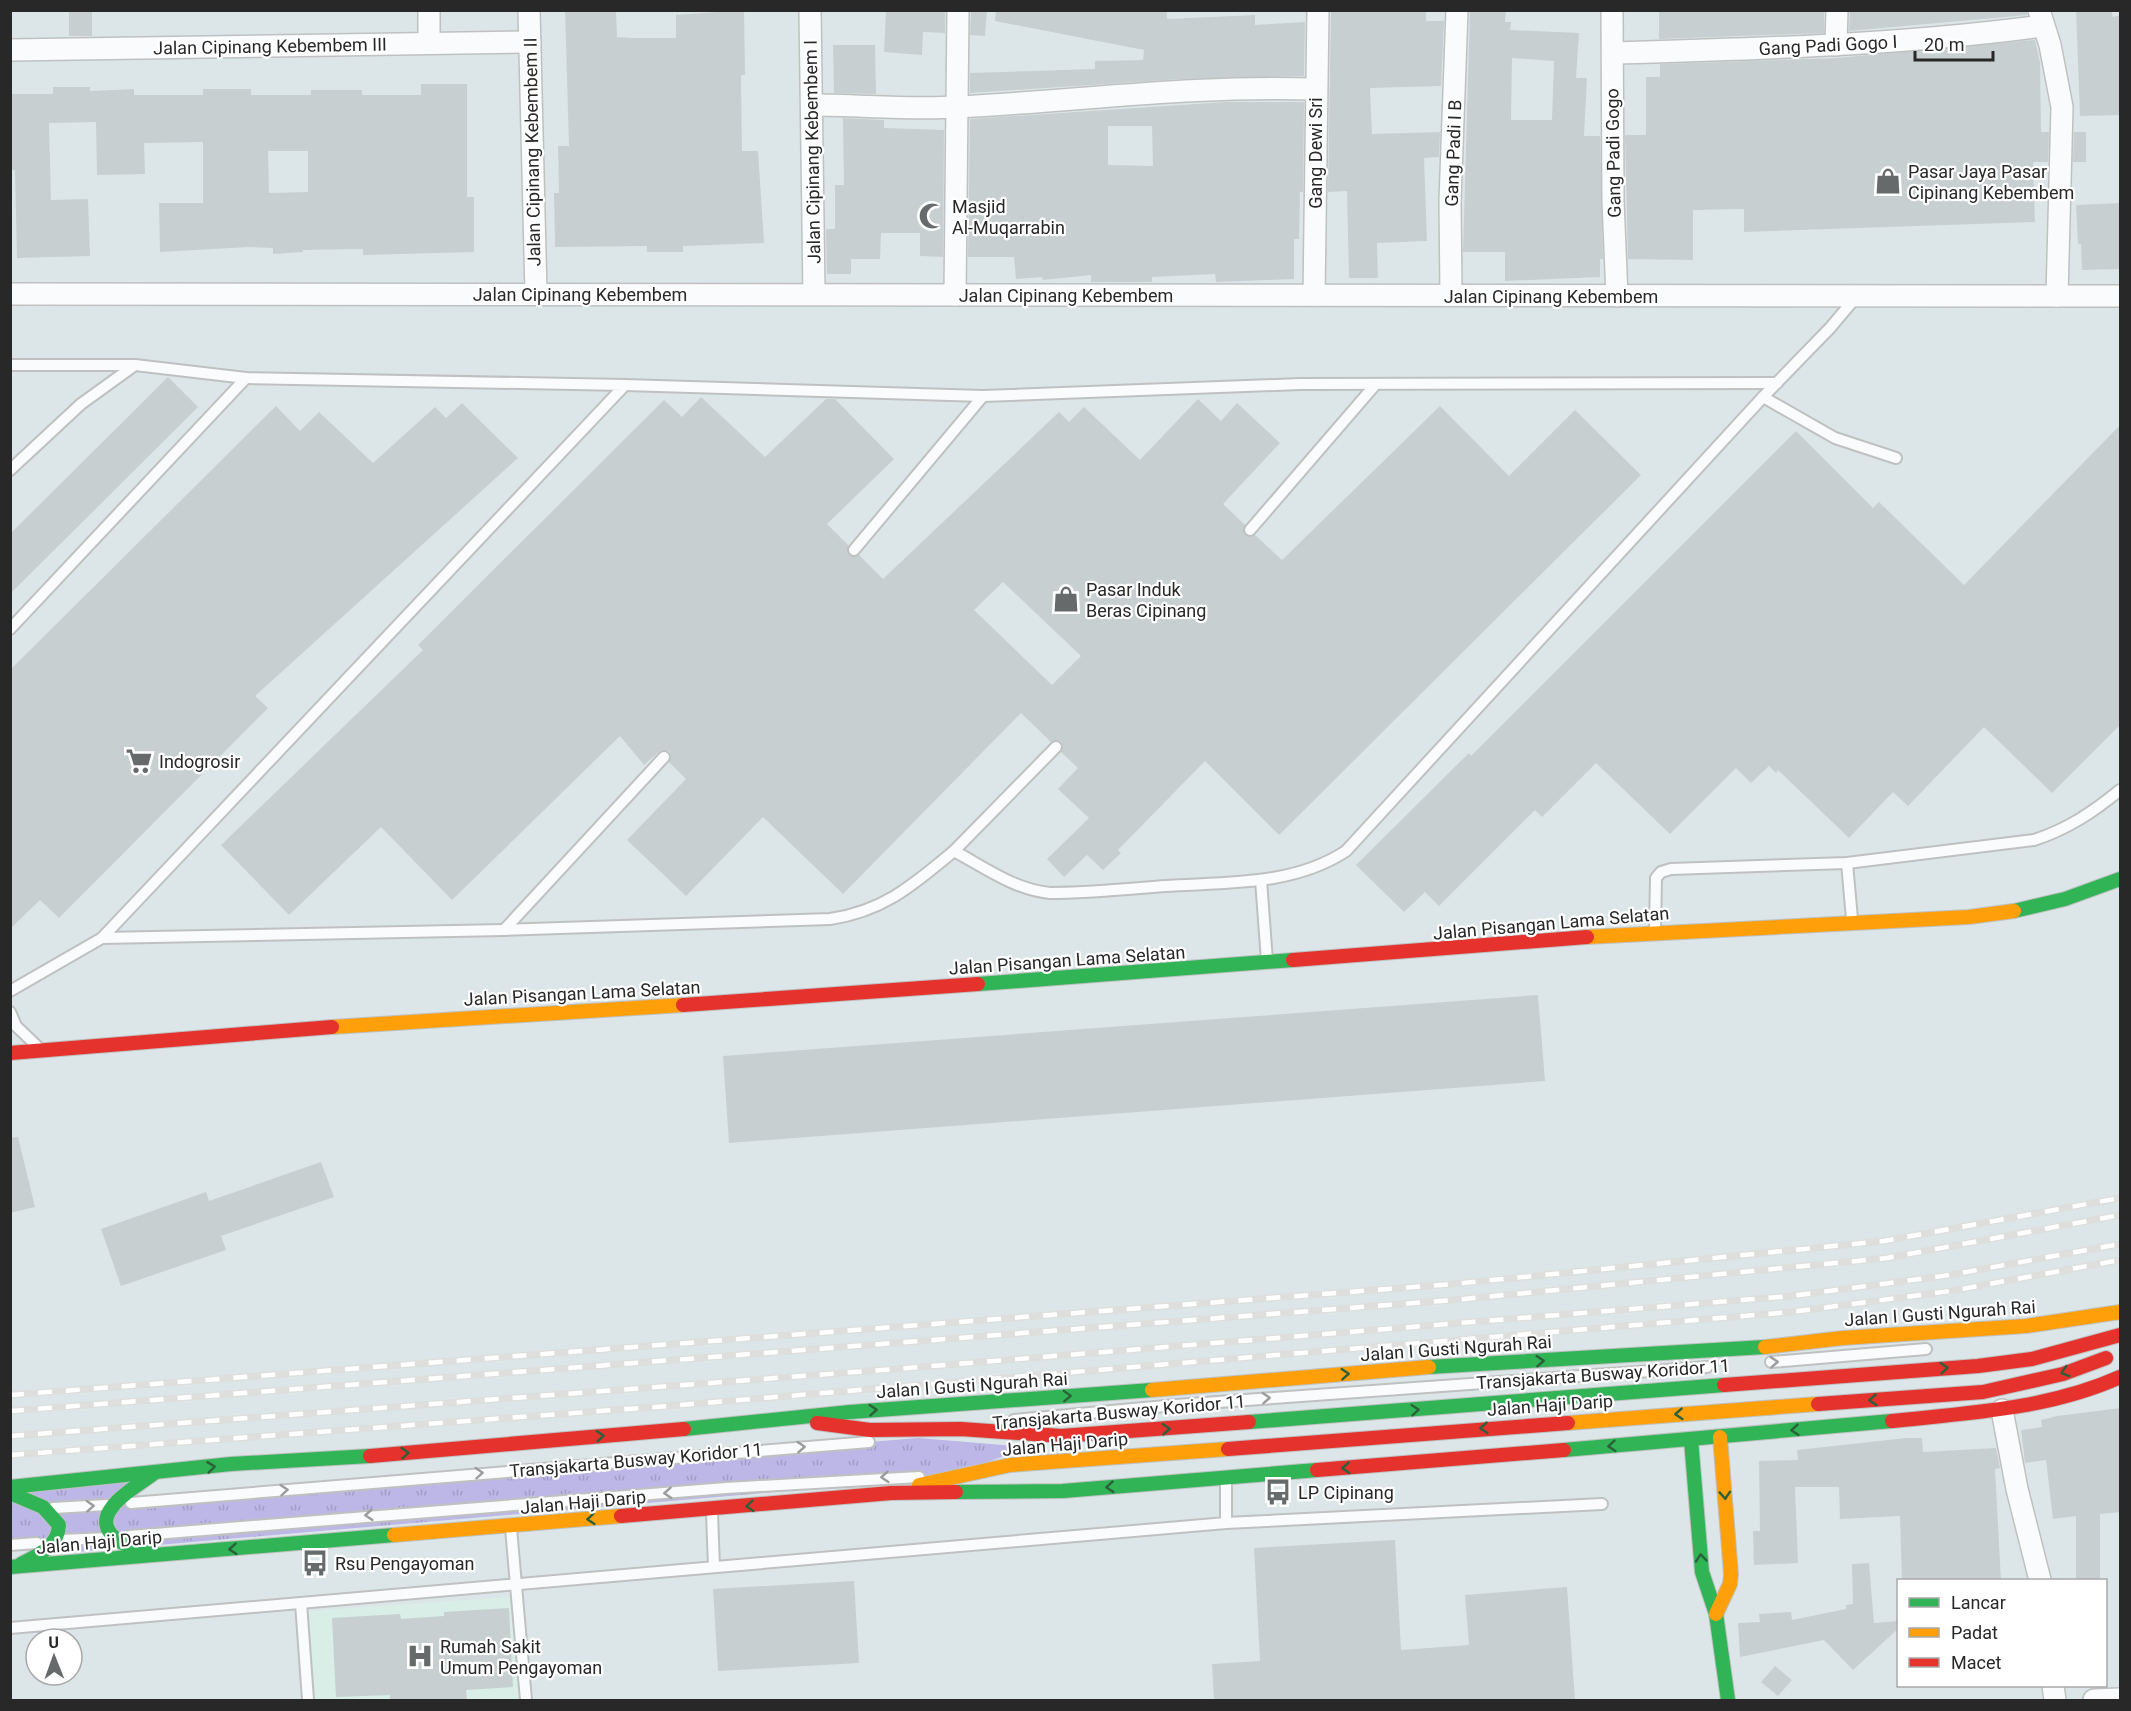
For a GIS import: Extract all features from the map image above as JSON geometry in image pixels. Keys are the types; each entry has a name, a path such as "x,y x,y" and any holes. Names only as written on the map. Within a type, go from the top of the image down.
{"main road":[{"name":"Jalan Pisangan Lama Selatan","path":"10,1053 360,1025 807,998 1655,932 1969,917 2013,913 2056,904 2121,879"},
{"name":"Jalan I Gusti Ngurah Rai","path":"794,1419 850,1412 1107,1394 1415,1368 1662,1352 1737,1350 1843,1338 2026,1326 2121,1312"},
{"name":"Jalan Haji Darip","path":"10,1487 77,1478 153,1474 231,1464 378,1455 794,1419 870,1430 961,1429 1061,1436 1356,1415 1978,1366 2032,1359 2121,1334"},
{"name":"Jalan Haji Darip","path":"12,1567 891,1493 949,1477 1010,1465 1356,1437 1983,1392 2063,1374 2121,1353"},
{"path":"891,1493 1020,1493 1691,1440 2002,1410 2102,1385 2121,1377"},
{"path":"1716,1614 1730,1584 1731,1574 1720,1437"},
{"path":"1691,1440 1702,1572 1716,1614 1728,1701"},
{"path":"153,1474 116,1504 111,1509 108,1518 113,1538 129,1549 162,1554"},
{"path":"10,1493 37,1501 53,1512 58,1521 56,1541 42,1555 12,1567"}],"street":[{"path":"429,10 429,43"},
{"name":"Jalan Cipinang Kebembem II","path":"529,10 536,294"},
{"name":"Jalan Cipinang Kebembem I","path":"810,10 814,294"},
{"path":"955,295 955,108 958,10"},
{"name":"Gang Dewi Sri","path":"1314,295 1315,89 1318,10"},
{"name":"Gang Padi I B","path":"1451,296 1450,201 1456,10"},
{"name":"Gang Padi Gogo","path":"1612,10 1613,201 1617,296"},
{"path":"1836,10 1836,45"},
{"path":"2041,18 2050,45 2062,107 2057,296"},
{"name":"Gang Padi Gogo I","path":"1613,53 1945,39 2041,18"},
{"name":"Jalan Cipinang Kebembem III","path":"10,50 530,42"},
{"path":"812,105 955,108 1101,95 1245,87 1315,89"},
{"name":"Jalan Cipinang Kebembem","path":"10,294 2121,296"},
{"path":"2002,1410 2017,1489 2040,1579"},
{"path":"2094,1701 2121,1699"}],"lane":[{"path":"954,851 1010,882 1040,892 1065,893 1261,880 1309,870 1329,862 1346,851 1763,397 1830,328 1857,296"},
{"path":"10,365 135,365 246,378 983,396 1300,384 1777,383"},
{"path":"10,470 81,404 135,365"},
{"path":"10,629 246,378"},
{"path":"1250,530 1375,385"},
{"path":"10,991 102,938 625,386"},
{"path":"854,550 983,396"},
{"path":"1763,397 1835,438 1896,458"},
{"path":"102,938 504,930 768,922 846,916 871,909 908,890 954,851 1056,747"},
{"path":"504,930 664,757"},
{"path":"1655,932 1656,878 1661,872 1671,869 1847,863 1923,856 2034,840 2058,832 2084,819 2121,790"},
{"path":"1847,863 1852,921"},
{"path":"1261,880 1268,963"},
{"path":"10,1012 16,1026 43,1051"},
{"path":"2060,1339 2121,1334"},
{"path":"1759,1363 1940,1348"},
{"name":"Transjakarta Busway Koridor 11","path":"22,1509 116,1504 918,1438 1053,1415 1725,1365"},
{"path":"1248,1464 1366,1454 1407,1455 1446,1460"},
{"name":"Transjakarta Busway Koridor 11","path":"10,1545 898,1476 1047,1479"},
{"path":"1226,1477 1226,1523"},
{"path":"10,1628 1226,1523 1602,1504"},
{"path":"712,1509 714,1567"},
{"path":"511,1526 526,1701"},
{"path":"301,1603 308,1701"}],"shaded area":[{"name":"Rumah Sakit Umum Pengayoman","path":"524,1596 532,1700 315,1700 309,1611"}],"green space":[{"path":"918,1438 1028,1447 949,1477 42,1555 11,1545 11,1494 153,1474 117,1503"}],"building":[{"path":"69,10 92,10 92,36 69,36"},
{"path":"565,10 616,10 617,37 676,38 676,15 744,10 745,75 741,75 742,151 758,151 764,243 683,246 683,252 647,252 647,246 555,247 554,193 559,193 558,146 569,146"},
{"path":"886,10 945,10 945,33 923,32 922,55 884,52"},
{"path":"971,10 987,10 985,36 970,35"},
{"path":"996,10 1167,10 1167,19 1255,15 1255,25 1305,22 1304,76 1180,79 970,93 970,73 1095,69 1095,61 1143,60 1144,50 995,21"},
{"path":"1331,10 1426,10 1426,21 1444,21 1441,86 1370,88 1372,134 1440,132 1439,157 1424,158 1427,241 1377,243 1378,278 1349,278 1347,191 1328,192"},
{"path":"1470,10 1506,10 1505,22 1511,22 1510,30 1579,33 1576,78 1587,78 1584,136 1600,136 1603,259 1600,259 1600,277 1505,281 1505,252 1463,252","holes":["1512,58 1554,61 1552,120 1511,120"]},
{"path":"1659,10 1824,10 1824,33 1659,39"},
{"path":"1850,10 2027,10 2027,15 1849,31"},
{"path":"2076,10 2111,10 2113,17 2121,15 2121,115 2080,116"},
{"path":"2035,40 2040,63 2041,132 2049,132 2048,162 2033,162 2035,222 1744,232 1744,209 1693,210 1693,260 1628,259 1625,135 1646,135 1646,77 1660,77 1660,64 1836,58"},
{"path":"833,45 875,45 876,94 834,93"},
{"path":"421,84 467,84 467,197 474,197 474,252 363,255 363,249 303,250 303,252 273,254 273,248 248,247 160,252 159,203 203,203 203,142 144,143 145,174 97,175 96,122 49,123 51,200 88,199 90,256 17,258 15,170 10,170 10,94 53,94 53,87 90,87 90,91 134,89 134,95 203,95 203,89 251,89 251,95 311,95 311,90 362,90 362,95 421,95","holes":["268,151 308,151 308,192 269,193"]},
{"path":"1226,102 1304,102 1303,192 1300,192 1299,239 1294,239 1294,279 1216,282 1215,274 1152,277 1152,282 1091,282 1091,275 1043,280 1042,277 1016,279 1014,257 968,257 970,119","holes":["1108,126 1152,126 1153,166 1108,165"]},
{"path":"843,118 884,120 884,128 944,130 943,257 920,256 920,233 881,233 880,259 851,259 851,274 827,274 826,229 835,229 835,185 844,185"},
{"path":"2074,132 2086,132 2086,162 2073,162"},
{"path":"2121,203 2121,269 2082,270 2076,205"},
{"path":"168,377 198,407 10,594 10,534"},
{"path":"701,397 765,457 826,399 835,399 894,459 827,524 848,545 849,555 859,555 883,579 1059,412 1069,422 1084,407 1140,460 1198,399 1221,421 1237,403 1280,443 1223,504 1245,525 1245,535 1249,537 1255,535 1282,560 1440,406 1509,476 1575,410 1641,475 1279,835 1205,761 1118,850 1121,853 1103,870 1087,855 1064,877 1047,859 1089,818 1058,789 1078,768 1061,752 1063,746 1061,741 1051,742 1021,713 843,894 763,817 686,896 627,840 686,779 669,762 671,755 669,751 661,750 644,765 620,736 452,900 381,827 289,915 221,845 423,650 418,645 664,400 682,417","holes":["1003,582 1081,656 1052,685 974,610"]},
{"path":"462,403 518,458 255,696 268,708 59,918 40,900 10,929 10,670 276,406 300,431 319,412 373,463 435,407 446,418"},
{"path":"2121,424 2121,724 2052,793 1984,727 1908,806 1893,792 1849,838 1778,770 1776,773 1769,766 1751,783 1736,768 1670,834 1596,763 1542,817 1535,810 1439,906 1425,892 1404,912 1356,865 1469,753 1471,756 1796,431 1873,508 1879,502 1964,585"},
{"path":"1538,995 1545,1081 729,1143 723,1056"},
{"path":"18,1137 35,1207 10,1213 10,1138"},
{"path":"321,1162 334,1197 221,1236 226,1250 121,1286 101,1229 206,1192 209,1201"},
{"path":"2121,1408 2121,1512 2100,1514 2100,1579 2076,1579 2076,1516 2053,1519 2046,1460 2025,1463 2021,1430 2042,1427 2041,1420"},
{"path":"1906,1438 1922,1438 1923,1452 1996,1448 2000,1468 1995,1469 2001,1579 1902,1579 1900,1516 1840,1519 1839,1487 1795,1487 1798,1563 1754,1565 1753,1531 1760,1531 1759,1461 1798,1460 1797,1450"},
{"path":"1395,1540 1401,1650 1469,1645 1465,1595 1567,1587 1575,1701 1214,1701 1212,1664 1260,1661 1254,1548"},
{"path":"1869,1563 1874,1623 1897,1621 1897,1630 1853,1670 1824,1640 1740,1657 1738,1623 1760,1622 1759,1614 1791,1612 1792,1620 1846,1609 1846,1605 1853,1604 1852,1564"},
{"path":"854,1581 859,1663 718,1671 713,1589"},
{"name":"Rumah Sakit Umum Pengayoman","path":"509,1608 513,1687 466,1690 467,1701 390,1701 390,1695 336,1697 332,1618 400,1614 401,1619 444,1616 444,1612"},
{"path":"1775,1666 1792,1680 1778,1696 1761,1682"}],"railway":[{"path":"10,1395 1453,1284 1884,1241 2120,1198"},
{"path":"10,1411 1453,1300 1887,1258 2120,1215"},
{"path":"10,1436 908,1368 1791,1296 1950,1275 2120,1244"},
{"path":"10,1455 668,1406 1791,1312 1951,1291 2120,1260"}],"traffic: fast":[{"path":"2014,911 2065,899 2120,879"},
{"path":"978,984 1293,960"},
{"path":"1429,1367 1765,1347"},
{"path":"1249,1422 1724,1385"},
{"path":"684,1429 850,1412 1152,1390"},
{"path":"1564,1450 1892,1421"},
{"path":"1691,1440 1702,1572 1716,1614 1728,1700"},
{"path":"10,1487 231,1464 370,1456"},
{"path":"956,1492 1063,1491 1317,1470"},
{"path":"151,1553 124,1544 110,1532 106,1525 107,1516 117,1501 153,1474"},
{"path":"10,1493 43,1507 59,1525 58,1533 51,1545 21,1564"},
{"path":"10,1567 394,1535"}],"traffic: slow":[{"path":"1587,937 1969,917 2014,911"},
{"path":"332,1027 683,1005"},
{"path":"1765,1347 1843,1338 2026,1326 2120,1312"},
{"path":"1152,1390 1429,1367"},
{"path":"1568,1423 1818,1404"},
{"path":"1716,1614 1730,1584 1731,1574 1720,1437"},
{"path":"919,1485 1010,1465 1228,1449"},
{"path":"394,1535 621,1516"}],"traffic: jam":[{"path":"1293,960 1587,937"},
{"path":"683,1005 978,984"},
{"path":"10,1053 332,1027"},
{"path":"1724,1385 1978,1366 2032,1359 2120,1335"},
{"path":"1818,1404 1983,1392 2063,1374 2106,1358"},
{"path":"1892,1421 2037,1403 2093,1388 2120,1377"},
{"path":"817,1423 870,1430 961,1429 1061,1436 1249,1422"},
{"path":"1228,1449 1568,1423"},
{"path":"370,1456 684,1429"},
{"path":"1317,1470 1564,1450"},
{"path":"621,1516 891,1493 956,1492"}],"place":[{"name":"Pasar Jaya Pasar Cipinang Kebembem","path":"1888,181"},
{"name":"Masjid Al-Muqarrabin","path":"932,216"},
{"name":"Pasar Induk Beras Cipinang","path":"1066,599"},
{"name":"Indogrosir","path":"139,761"},
{"name":"LP Cipinang","path":"1278,1492"},
{"name":"Rsu Pengayoman","path":"315,1563"},
{"name":"Rumah Sakit Umum Pengayoman","path":"420,1656"}]}
